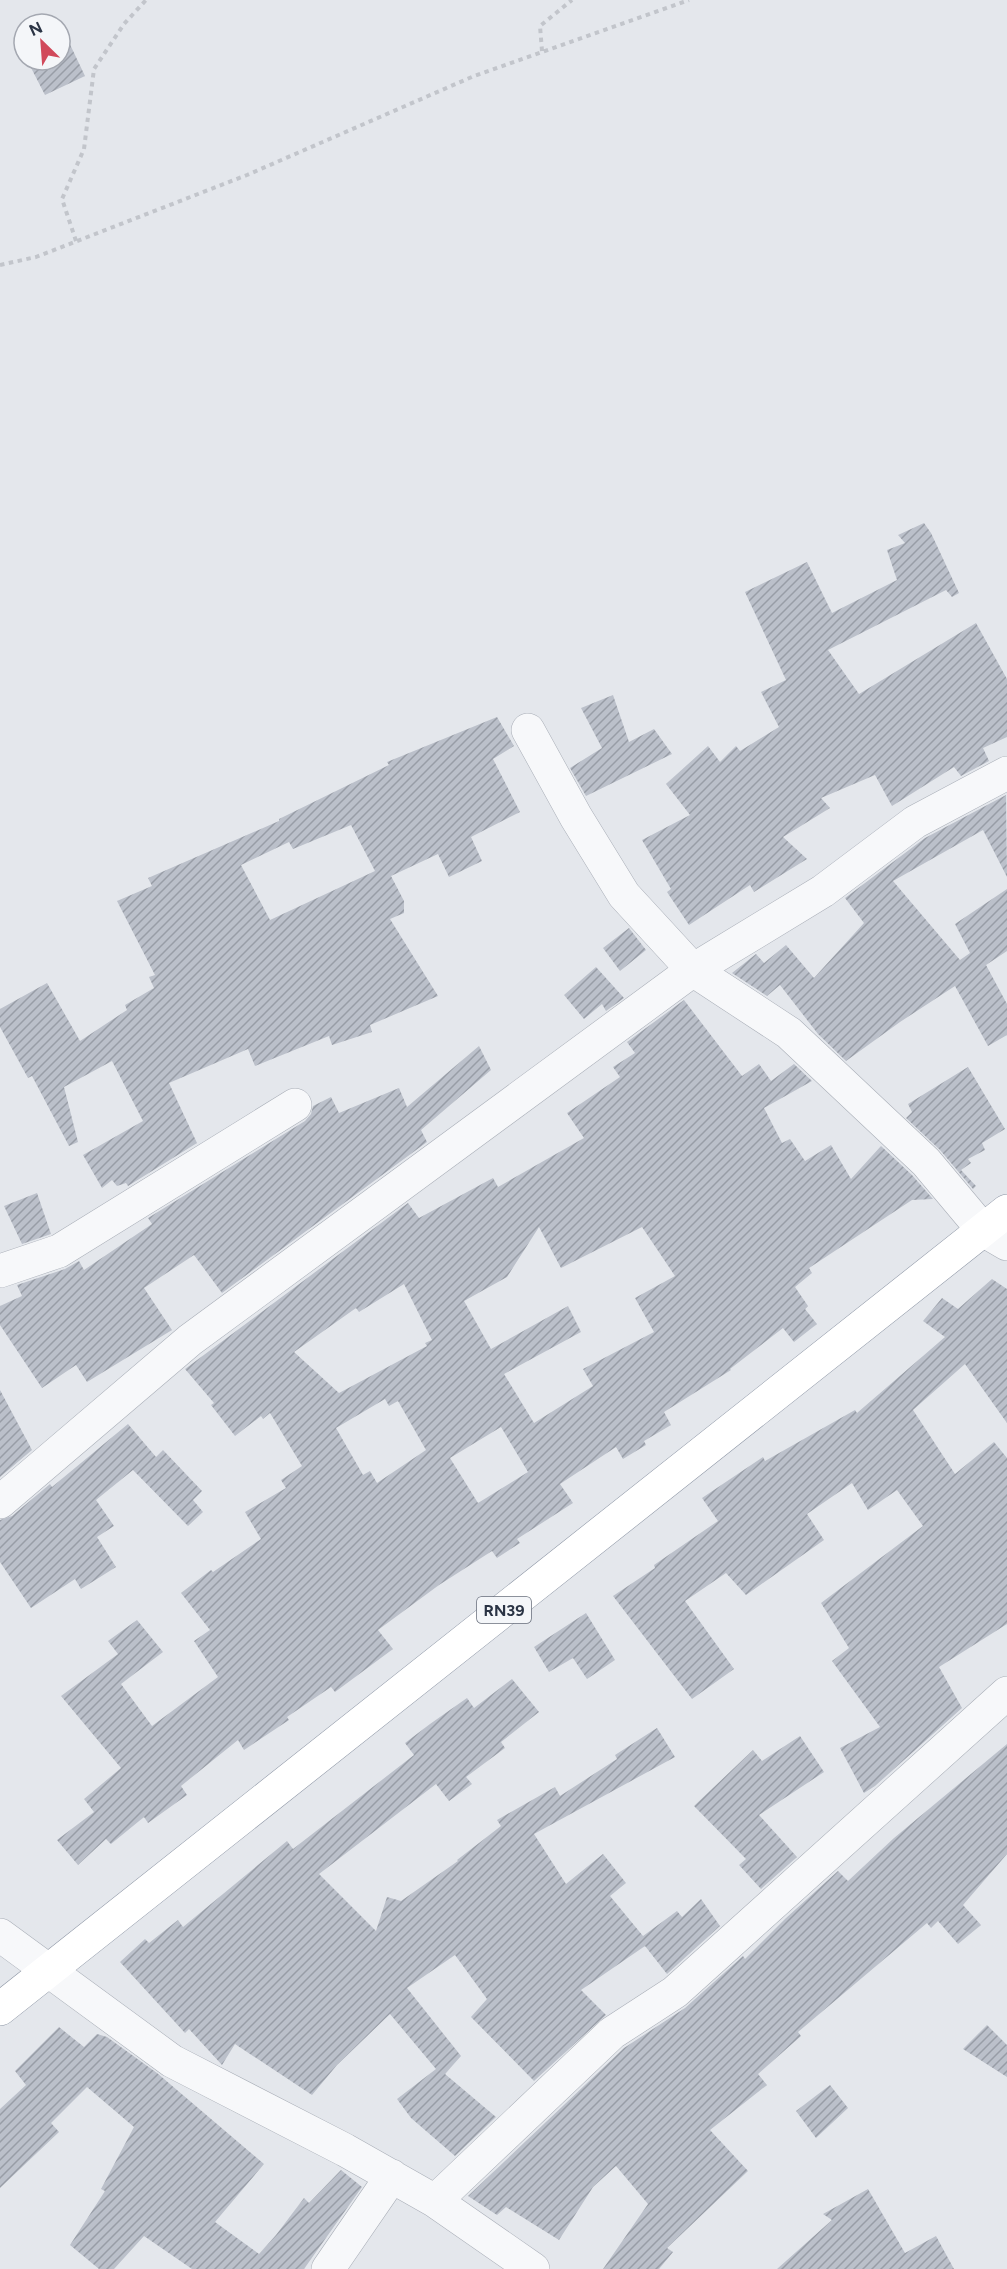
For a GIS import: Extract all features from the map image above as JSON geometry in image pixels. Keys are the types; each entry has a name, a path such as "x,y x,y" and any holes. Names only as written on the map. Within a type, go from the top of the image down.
{"highway":[{"name":"RN39","path":"0,2009 999,1228"}],"street":[{"path":"528,730 576,817 624,895 693,970 789,1033 999,1228"},
{"path":"0,1502 190,1340 693,970 823,891 915,822 1007,773"},
{"path":"0,1271 59,1251 295,1105"},
{"path":"435,2201 612,2033 675,1992 1007,1693"},
{"path":"0,1935 172,2061 392,2176 435,2201 533,2269"},
{"path":"328,2269 392,2176"}],"path":[{"path":"76,241 62,199 84,149 94,69 124,24 146,0"},
{"path":"542,51 540,26 572,0"},
{"path":"0,265 36,257 247,175 474,76 685,1"}],"building":[{"path":"72,49 85,76 45,95 33,72 72,72"},
{"path":"924,523 959,593 952,597 946,590 828,650 859,694 976,623 1007,679 1007,737 983,748 989,761 961,776 954,767 892,806 875,775 821,798 830,808 783,837 807,859 754,892 750,885 689,925 667,892 671,889 642,840 690,815 666,784 708,746 720,762 736,746 740,751 779,727 761,692 786,680 745,592 807,562 832,613 897,580 887,550 905,543 898,535"},
{"path":"613,695 629,742 654,729 672,754 586,796 570,768 602,748 581,708"},
{"path":"497,717 514,746 493,759 520,812 471,837 482,861 449,877 438,854 391,876 404,901 404,913 390,919 438,996 370,1025 372,1032 332,1045 329,1036 255,1066 248,1049 169,1083 197,1143 128,1186 126,1183 117,1186 112,1180 102,1188 83,1155 143,1121 112,1061 64,1087 78,1142 69,1146 32,1076 28,1078 0,1027 0,1009 47,983 80,1041 127,1010 125,1005 154,988 149,977 155,975 117,901 152,886 148,878 279,821 389,765 387,762","holes":["351,825 375,871 270,920 241,865 289,842 293,849"]},
{"path":"1006,795 1007,877 983,830 893,881 960,960 970,953 955,924 1007,889 1007,951 986,965 1007,1004 1007,1035 988,1046 955,986 846,1061 818,1034 780,985 767,996 732,973 756,954 764,963 786,945 814,978 864,923 845,898 925,838"},
{"path":"629,928 646,950 620,971 603,948"},
{"path":"596,967 624,998 606,1011 602,1004 584,1019 564,995"},
{"path":"684,1000 742,1076 759,1064 771,1081 794,1064 812,1081 764,1108 782,1143 790,1139 805,1161 831,1145 851,1179 881,1146 912,1175 933,1199 912,1200 809,1268 812,1273 795,1287 808,1306 805,1309 817,1324 794,1342 783,1328 731,1370 664,1412 671,1425 644,1441 646,1445 623,1459 616,1447 560,1484 573,1503 517,1539 520,1543 497,1558 492,1551 439,1585 378,1630 393,1649 335,1692 331,1687 287,1717 289,1720 244,1750 238,1740 181,1786 187,1795 148,1823 144,1817 111,1844 106,1839 78,1865 57,1840 94,1812 84,1799 121,1768 61,1696 118,1654 108,1641 137,1620 163,1652 121,1684 152,1726 218,1677 194,1641 210,1630 181,1593 211,1570 213,1572 261,1539 245,1512 286,1488 281,1480 302,1466 270,1413 263,1419 261,1416 235,1436 211,1405 214,1403 185,1369 408,1203 419,1218 493,1178 498,1187 584,1138 567,1113 620,1077 613,1067 635,1053 627,1042","holes":["539,1227 561,1268 642,1227 675,1276 635,1298 654,1332 583,1369 593,1386 534,1423 504,1374 581,1332 568,1306 491,1349 464,1301 507,1277","404,1284 432,1340 425,1343 427,1346 339,1393 294,1352 356,1308 359,1312","385,1399 389,1406 398,1401 426,1450 377,1483 370,1471 363,1475 336,1428","501,1427 528,1472 478,1503 450,1458"]},
{"path":"479,1046 491,1070 421,1130 427,1142 222,1293 194,1255 144,1288 172,1330 87,1382 76,1365 42,1388 0,1325 0,1306 22,1296 17,1285 65,1269 79,1261 84,1270 152,1224 148,1218 305,1121 311,1114 313,1106 331,1097 339,1113 399,1088 407,1107"},
{"path":"968,1067 1005,1129 982,1143 985,1150 968,1159 971,1163 961,1170 976,1186 973,1189 940,1150 906,1118 912,1112 908,1104"},
{"path":"37,1193 51,1234 22,1244 4,1206"},
{"path":"992,1279 1007,1289 1007,1423 965,1364 913,1410 955,1474 994,1442 1007,1458 1007,1624 939,1667 962,1708 875,1786 864,1793 840,1748 880,1727 832,1661 849,1648 821,1603 923,1526 897,1490 868,1510 852,1483 807,1514 824,1540 746,1595 726,1573 685,1601 734,1669 692,1699 613,1596 718,1521 702,1498 763,1457 765,1461 855,1410 857,1413 945,1337 923,1321 942,1298 958,1309"},
{"path":"0,1390 32,1450 0,1477"},
{"path":"128,1424 156,1457 163,1450 202,1491 193,1500 203,1512 188,1526 133,1470 96,1500 114,1526 97,1537 116,1567 81,1589 75,1579 31,1608 0,1562 0,1520 12,1516 50,1484 52,1487"},
{"path":"586,1613 615,1660 587,1679 573,1658 549,1672 534,1647"},
{"path":"512,1679 539,1712 501,1742 505,1748 466,1777 472,1784 449,1801 436,1784 319,1874 376,1931 387,1897 401,1901 458,1861 501,1826 497,1820 555,1787 560,1796 617,1759 615,1755 657,1728 675,1757 534,1834 566,1884 603,1854 626,1883 610,1896 643,1936 677,1911 682,1917 701,1899 720,1926 667,1974 645,1946 581,1990 606,2015 534,2081 471,2017 487,1999 455,1955 407,1988 461,2056 445,2074 496,2117 455,2156 411,2118 397,2099 436,2069 390,2014 337,2065 312,2095 235,2044 222,2065 189,2029 185,2033 120,1962 145,1939 149,1943 178,1920 183,1927 287,1841 293,1849 414,1755 405,1743 430,1724 467,1698 474,1708"},
{"path":"800,1736 824,1772 759,1815 797,1857 761,1889 739,1865 746,1859 694,1806 753,1750 762,1761"},
{"path":"1007,1744 1007,1854 963,1905 981,1925 958,1944 938,1921 931,1928 927,1923 798,2032 801,2036 758,2074 767,2085 710,2130 748,2171 667,2248 673,2252 659,2269 603,2269 648,2204 616,2166 593,2187 559,2240 506,2207 497,2215 468,2196 624,2048 685,2008 743,1956 745,1959 838,1871 848,1881 894,1838"},
{"path":"987,2025 1007,2045 1007,2077 963,2049"},
{"path":"59,2027 84,2047 97,2034 107,2037 157,2073 264,2164 215,2222 259,2254 304,2198 309,2203 341,2170 362,2187 304,2269 192,2269 144,2236 114,2269 99,2269 70,2245 105,2191 101,2189 134,2127 87,2087 51,2123 59,2132 0,2188 0,2109 26,2085 15,2071"},
{"path":"830,2085 848,2108 816,2138 796,2111"},
{"path":"868,2189 905,2253 936,2236 954,2269 777,2269 832,2220 823,2214"}]}
